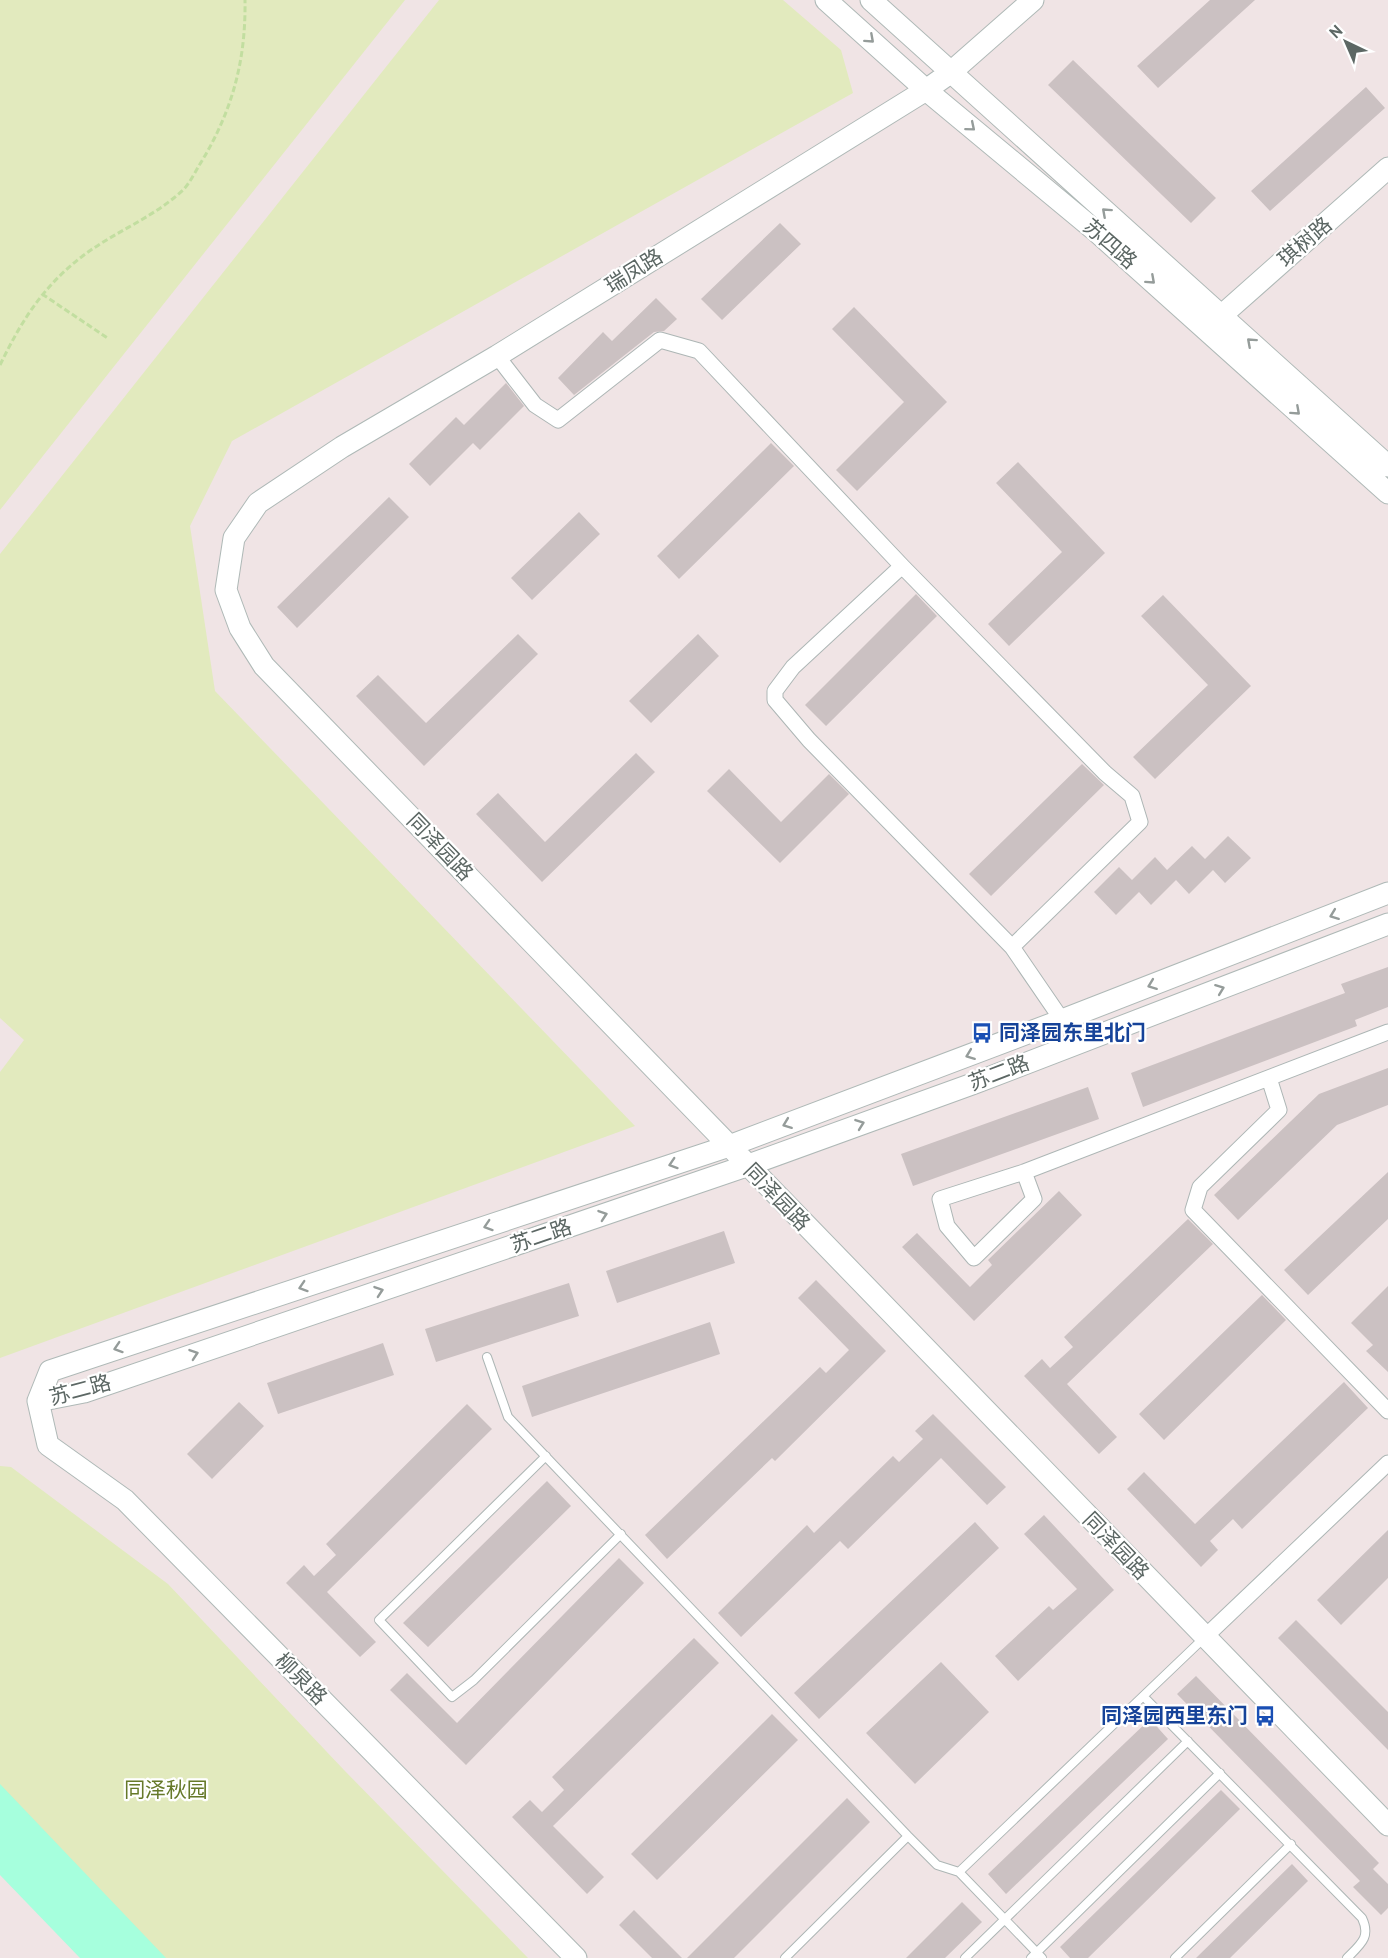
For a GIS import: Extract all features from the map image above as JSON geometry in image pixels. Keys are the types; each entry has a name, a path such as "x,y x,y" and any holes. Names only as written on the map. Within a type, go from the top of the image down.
{"street":[{"name":"苏四路","path":"826,0 926,90 1097,232 1388,493"},
{"name":"苏四路","path":"872,0 950,73 1388,466"},
{"name":"瑞凤路","path":"234,538 258,502 342,447 497,356 926,90 950,73 1033,0"},
{"name":"琪树路","path":"1221,316 1388,168"},
{"path":"497,356 535,405 558,420 660,340 699,351 903,567 1105,773 1132,796 1140,822 1012,947"},
{"name":"同泽园路","path":"234,538 226,590 240,627 264,666 746,1166 1388,1825"},
{"path":"903,567 793,667 775,691 775,700 809,740 1012,947 1062,1020"},
{"name":"苏二路","path":"38,1401 50,1371 729,1146 1388,893"},
{"name":"苏二路","path":"38,1401 84,1392 746,1166 975,1083 1388,924"},
{"path":"1024,1172 1034,1199 974,1258 947,1226 940,1198 1024,1172 1388,1032"},
{"path":"1269,1078 1279,1110 1200,1187 1193,1210 1388,1411"},
{"name":"柳泉路","path":"38,1401 48,1446 125,1500 576,1958"},
{"path":"1205,1637 1388,1463"}],"lane":[{"path":"487,1357 508,1417 908,1836 937,1865 959,1872 1036,1956 1220,1773"},
{"path":"546,1456 380,1620 452,1697 474,1680 621,1534"},
{"path":"959,1872 1205,1637"},
{"path":"1144,1696 1362,1918 1367,1929 1365,1941 1347,1958"},
{"path":"965,1958 1188,1741"},
{"path":"785,1958 908,1836"},
{"path":"1175,1958 1291,1844"}],"path":[{"path":"0,365 32,306 42,294 86,254 156,212 185,188 230,107 245,38 245,0"},
{"path":"42,294 109,339"},
{"path":"0,355 5,356"}],"green space":[{"path":"0,0 405,0 0,510"},
{"path":"439,0 783,0 841,50 853,93 232,441 190,526 215,691 635,1126 0,1358 0,1072 24,1040 0,1018 0,554"},
{"name":"同泽秋园","path":"0,1466 11,1467 168,1584 344,1770 528,1958 133,1958 0,1824"}],"shaded area":[{"path":"0,1784 166,1958 80,1958 0,1875"}],"building":[{"path":"1210,0 1255,0 1158,88 1137,66"},
{"path":"1073,60 1216,198 1191,223 1048,85"},
{"path":"1366,87 1385,108 1270,211 1251,191"},
{"path":"780,223 801,244 722,320 701,299"},
{"path":"656,298 677,319 664,331 654,332 574,395 558,378 603,332 612,341"},
{"path":"854,307 947,402 857,491 836,470 904,402 832,329"},
{"path":"506,383 524,406 480,450 473,443 430,486 409,464 456,417 464,425"},
{"path":"771,443 794,466 679,579 657,556"},
{"path":"1018,462 1105,553 1009,646 988,624 1062,552 996,483"},
{"path":"389,497 409,517 297,628 277,607"},
{"path":"579,512 600,534 532,600 511,578"},
{"path":"916,594 937,616 826,726 805,705"},
{"path":"1163,595 1251,686 1155,779 1133,757 1208,685 1141,616"},
{"path":"518,634 538,654 424,766 356,696 378,675 426,723"},
{"path":"698,634 719,656 651,723 629,701"},
{"path":"636,753 655,772 542,882 476,814 498,793 545,842"},
{"path":"1082,764 1104,785 991,896 969,874"},
{"path":"729,769 781,822 829,774 849,794 780,863 707,791"},
{"path":"1228,836 1251,858 1225,883 1213,870 1189,894 1176,880 1151,905 1139,892 1116,915 1094,892 1119,867 1132,880 1155,857 1167,870 1192,846 1205,859"},
{"path":"1388,967 1388,1007 1355,1020 1357,1026 1143,1107 1131,1073 1345,993 1341,984"},
{"path":"1388,1068 1388,1105 1337,1125 1238,1220 1214,1195 1319,1094"},
{"path":"1088,1087 1099,1119 913,1186 901,1154"},
{"path":"1388,1172 1388,1219 1308,1295 1284,1270"},
{"path":"1059,1191 1082,1215 974,1321 902,1247 917,1233 970,1287 992,1265 988,1260"},
{"path":"1188,1219 1213,1244 1067,1384 1117,1437 1099,1454 1024,1376 1042,1359 1050,1368 1073,1347 1064,1337"},
{"path":"724,1231 735,1263 617,1303 606,1271"},
{"path":"816,1280 886,1351 775,1461 772,1458 667,1559 645,1535 820,1367 826,1373 849,1350 798,1298"},
{"path":"569,1283 579,1316 436,1362 425,1329"},
{"path":"1388,1286 1388,1372 1366,1351 1373,1345 1351,1323"},
{"path":"1262,1295 1286,1320 1164,1440 1139,1414"},
{"path":"710,1322 720,1354 532,1417 522,1386"},
{"path":"383,1343 394,1375 278,1414 267,1383"},
{"path":"1344,1382 1368,1408 1242,1529 1233,1519 1210,1541 1218,1550 1201,1567 1127,1489 1144,1472 1195,1524"},
{"path":"239,1402 264,1426 212,1479 187,1454"},
{"path":"467,1404 492,1429 327,1592 376,1642 360,1657 286,1583 304,1565 314,1576 336,1555 326,1544"},
{"path":"933,1414 1006,1487 987,1505 941,1458 848,1549 840,1541 741,1637 718,1613 807,1525 814,1533 893,1456 899,1462 923,1439 915,1431"},
{"path":"547,1481 571,1506 428,1647 403,1623"},
{"path":"1044,1515 1114,1590 1018,1681 995,1656 1049,1606 1053,1610 1077,1589 1024,1534"},
{"path":"975,1522 999,1548 819,1719 794,1693"},
{"path":"1388,1530 1388,1578 1341,1625 1317,1600"},
{"path":"619,1558 644,1583 466,1765 390,1690 407,1673 457,1723"},
{"path":"1296,1620 1388,1712 1388,1750 1278,1638"},
{"path":"694,1638 719,1663 553,1826 604,1877 587,1894 512,1817 530,1800 542,1812 564,1790 552,1777"},
{"path":"941,1662 989,1712 915,1784 866,1733"},
{"path":"1196,1676 1379,1863 1373,1869 1388,1884 1388,1908 1381,1915 1353,1887 1360,1881 1177,1694"},
{"path":"772,1714 798,1740 657,1880 631,1854"},
{"path":"1150,1719 1168,1739 1006,1894 988,1874"},
{"path":"1221,1790 1240,1809 1088,1958 1070,1958 1060,1947"},
{"path":"847,1798 870,1822 734,1958 687,1958"},
{"path":"1292,1864 1308,1881 1230,1958 1196,1958"},
{"path":"962,1902 982,1922 945,1958 906,1958"},
{"path":"634,1910 682,1958 652,1958 619,1925"}],"place":[{"name":"同泽园东里北门","path":"982,1033"},
{"name":"同泽园西里东门","path":"1265,1716"}]}
